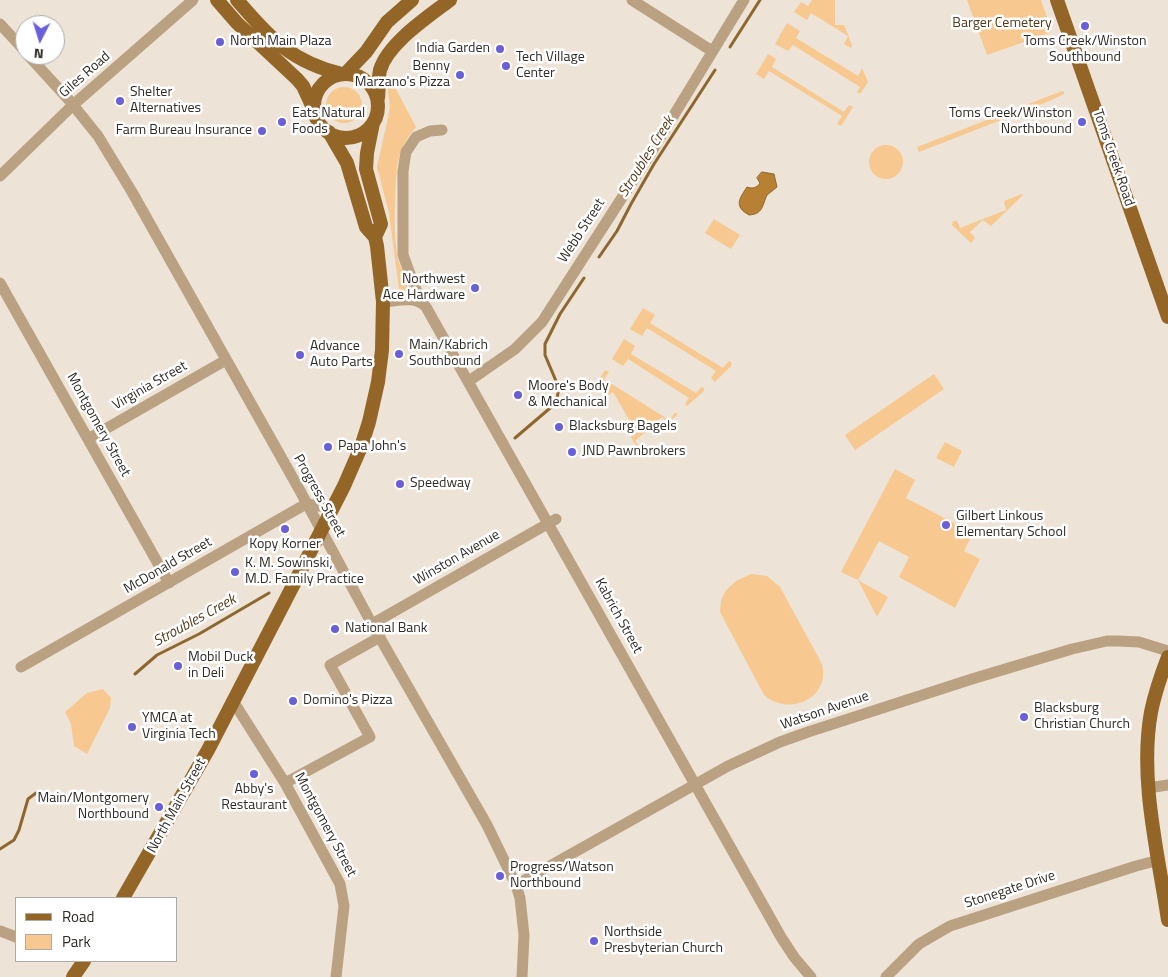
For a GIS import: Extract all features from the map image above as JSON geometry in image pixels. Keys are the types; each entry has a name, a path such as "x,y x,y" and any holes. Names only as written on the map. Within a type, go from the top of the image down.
{"main road":[{"path":"218,0 237,23 297,79 320,123 329,132 340,137 349,138 366,132 377,116 380,70 389,52 450,0"},
{"path":"237,0 267,33 296,57 323,70 358,76 369,84 375,92 378,103"},
{"path":"315,112 314,104 322,86 330,78 343,74 366,52 387,22 412,0"},
{"name":"Toms Creek Road","path":"1057,0 1168,317"},
{"name":"North Main Street","path":"373,123 366,169 381,224 375,237"},
{"name":"North Main Street","path":"124,897 185,792 234,701 358,455 371,414 382,350 383,302 379,263 375,237 366,227 344,156 329,132"},
{"path":"1168,657 1158,683 1151,713 1148,750 1148,788 1168,920"},
{"path":"73,977 80,962"}],"street":[{"name":"Giles Road","path":"0,176 73,105 193,0"},
{"path":"632,0 712,50"},
{"name":"Webb Street","path":"469,382 515,349 542,322 652,151 744,0"},
{"path":"0,24 15,40"},
{"name":"Progress Street","path":"37,65 98,136 127,184 372,624 483,818 516,885 520,898 524,929 522,977"},
{"path":"383,302 417,300 416,290 403,255 403,171 406,152 416,137 430,131 442,130"},
{"name":"Montgomery Street","path":"0,283 169,583"},
{"name":"Kabrich Street","path":"417,300 426,307 552,521 695,784 781,937 794,957 811,977"},
{"name":"Virginia Street","path":"88,439 226,360"},
{"path":"306,504 332,508"},
{"name":"McDonald Street","path":"21,667 306,504"},
{"name":"Winston Avenue","path":"372,624 552,521"},
{"path":"286,783 370,737 330,665 380,637"},
{"name":"Watson Avenue","path":"516,885 750,755 808,732 1072,649 1118,641 1139,642 1168,651"},
{"name":"Montgomery Street","path":"234,701 286,783 329,860 342,892 344,906 336,977"},
{"path":"1148,788 1168,785"},
{"name":"Stonegate Drive","path":"886,977 920,944 950,926 1159,860"},
{"path":"0,931 15,937"}],"green space":[{"path":"812,0 835,0 835,25 844,25 852,45 851,48 844,44 848,36 811,13 807,20 794,12 801,2 808,6"},
{"name":"Barger Cemetery","path":"967,0 1041,0 1052,32 987,55"},
{"path":"787,23 800,31 796,38 858,76 862,68 868,82 860,94 857,92 860,87 793,45 788,51 775,44"},
{"path":"768,54 776,59 772,67 844,112 849,105 853,107 841,126 837,124 842,116 769,71 764,79 756,74"},
{"path":"389,76 416,127 404,145 397,166 395,233 399,264 408,284 408,288 404,291 399,289 389,213 377,167 390,106 387,82"},
{"path":"344,87 351,88 357,92 361,98 361,112 357,118 351,122 344,123 337,122 331,118 327,112 326,105 327,98 331,92 337,88"},
{"path":"1062,91 1064,94 1047,102 919,152 917,147"},
{"path":"886,145 898,150 903,162 898,174 886,179 874,174 869,162 874,150"},
{"path":"1022,194 991,226 983,220 970,232 975,238 971,243 952,225 953,221 957,221 960,228 1006,210 1004,201"},
{"path":"714,219 740,235 731,249 705,233"},
{"path":"643,308 655,315 650,323 723,368 729,361 732,363 731,366 715,382 711,378 716,371 647,328 642,336 630,329"},
{"path":"624,339 635,346 631,354 696,393 701,387 704,388 704,391 687,406 685,404 689,398 628,359 623,366 612,359"},
{"path":"605,370 609,372 604,379 669,420 677,413 668,423 662,417 635,441 641,448 639,451 631,437 637,433 613,392 606,396 597,382"},
{"path":"934,374 944,389 855,450 845,435"},
{"path":"945,442 962,451 954,467 936,458"},
{"path":"895,469 915,480 906,498 973,533 964,551 980,559 955,608 899,577 909,557 879,541 858,580 841,572"},
{"path":"751,574 767,576 780,587 822,664 823,676 820,686 814,695 796,704 774,701 764,695 720,612 721,600 726,590 736,581"},
{"path":"858,580 888,597 877,617"},
{"path":"103,689 111,698 110,708 87,754 74,746 71,724 65,712 87,693"}],"shaded area":[{"path":"762,172 774,174 777,187 767,195 760,211 749,215 739,205 740,198 747,187 754,188 759,185 760,183 757,178"}],"waterway":[{"name":"Stroubles Creek","path":"730,47 760,0"},
{"name":"Stroubles Creek","path":"599,257 617,231 654,164 715,70"},
{"name":"Stroubles Creek","path":"515,438 556,403 558,393 556,381 545,355 545,344 560,314 584,278"},
{"name":"Stroubles Creek","path":"135,674 157,655 199,634 269,593"},
{"name":"Stroubles Creek","path":"0,849 14,840 19,830 28,799 36,793"}],"place":[{"name":"Toms Creek/Winston Southbound","path":"1085,26"},
{"name":"North Main Plaza","path":"220,42"},
{"name":"India Garden","path":"500,49"},
{"name":"Tech Village Center","path":"506,66"},
{"name":"Benny Marzano's Pizza","path":"460,75"},
{"name":"Shelter Alternatives","path":"120,101"},
{"name":"Eats Natural Foods","path":"282,122"},
{"name":"Toms Creek/Winston Northbound","path":"1082,122"},
{"name":"Farm Bureau Insurance","path":"262,131"},
{"name":"Northwest Ace Hardware","path":"475,288"},
{"name":"Main/Kabrich Southbound","path":"399,354"},
{"name":"Advance Auto Parts","path":"300,355"},
{"name":"Moore's Body & Mechanical","path":"518,395"},
{"name":"Blacksburg Bagels","path":"559,427"},
{"name":"Papa John's","path":"328,447"},
{"name":"JND Pawnbrokers","path":"572,452"},
{"name":"Speedway","path":"400,484"},
{"name":"Gilbert Linkous Elementary School","path":"946,525"},
{"name":"Kopy Korner","path":"285,529"},
{"name":"K. M. Sowinski, M.D. Family Practice","path":"235,572"},
{"name":"National Bank","path":"335,629"},
{"name":"Mobil Duck in Deli","path":"178,666"},
{"name":"Domino's Pizza","path":"293,701"},
{"name":"Blacksburg Christian Church","path":"1024,717"},
{"name":"YMCA at Virginia Tech","path":"132,727"},
{"name":"Abby's Restaurant","path":"254,774"},
{"name":"Main/Montgomery Northbound","path":"159,807"},
{"name":"Progress/Watson Northbound","path":"500,876"},
{"name":"Northside Presbyterian Church","path":"594,941"}]}
